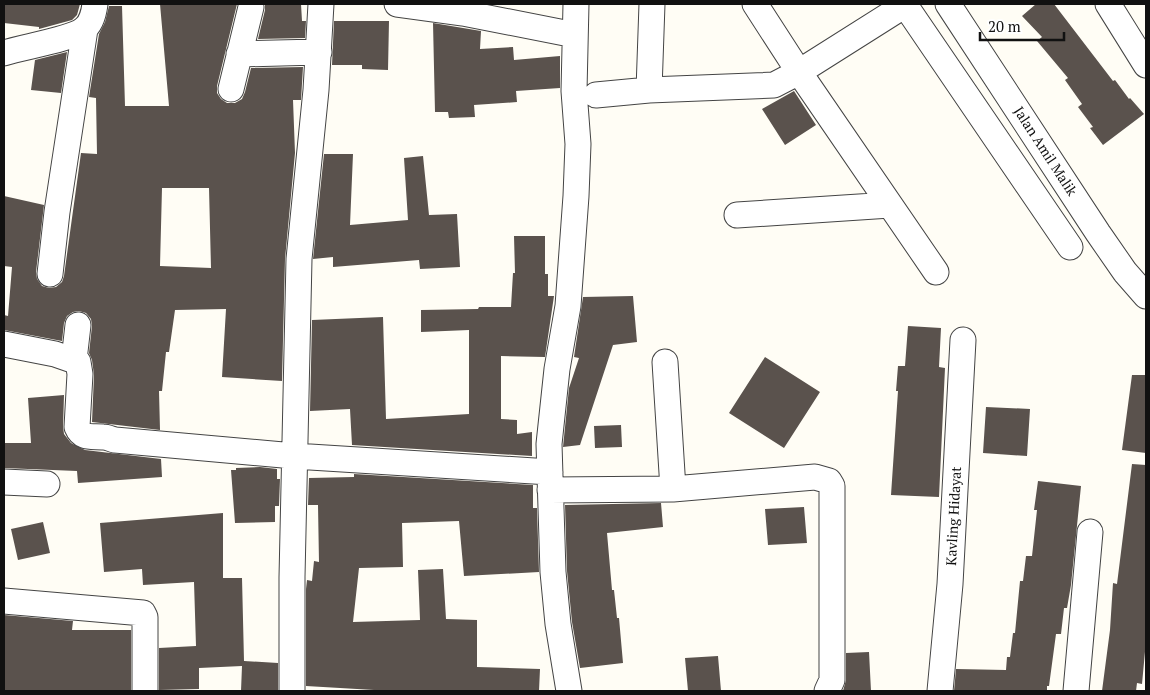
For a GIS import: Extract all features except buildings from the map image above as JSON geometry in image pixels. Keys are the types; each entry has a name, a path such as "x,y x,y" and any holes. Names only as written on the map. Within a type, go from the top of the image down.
{"street":[{"path":"50,274 59,194 85,29 94,13 95,4"},
{"path":"292,691 292,577 299,259 319,52 321,4"},
{"path":"397,4 463,13 575,35"},
{"path":"569,691 558,624 554,581 549,444 557,369 568,306 576,196 578,144 574,91 576,4"},
{"path":"649,90 652,4"},
{"path":"755,4 799,72 936,272"},
{"name":"Jalan Amil Malik","path":"948,4 1098,233 1125,272 1146,296"},
{"path":"1108,4 1146,65"},
{"path":"596,95 649,90 774,85 799,72 905,5 1070,247"},
{"path":"231,89 251,7"},
{"path":"4,53 71,35 85,29"},
{"path":"239,54 319,52"},
{"path":"737,215 890,205"},
{"path":"74,360 78,325"},
{"name":"Kavling Hidayat","path":"940,691 950,584 963,340"},
{"path":"4,344 55,354 78,362 80,374 77,427 84,436 294,456 426,465 550,481 673,489 815,477 829,481 832,486 832,680 827,691"},
{"path":"665,362 673,489"},
{"path":"4,482 46,484"},
{"path":"1076,691 1090,532"},
{"path":"4,601 143,613 146,617 144,691"}]}
